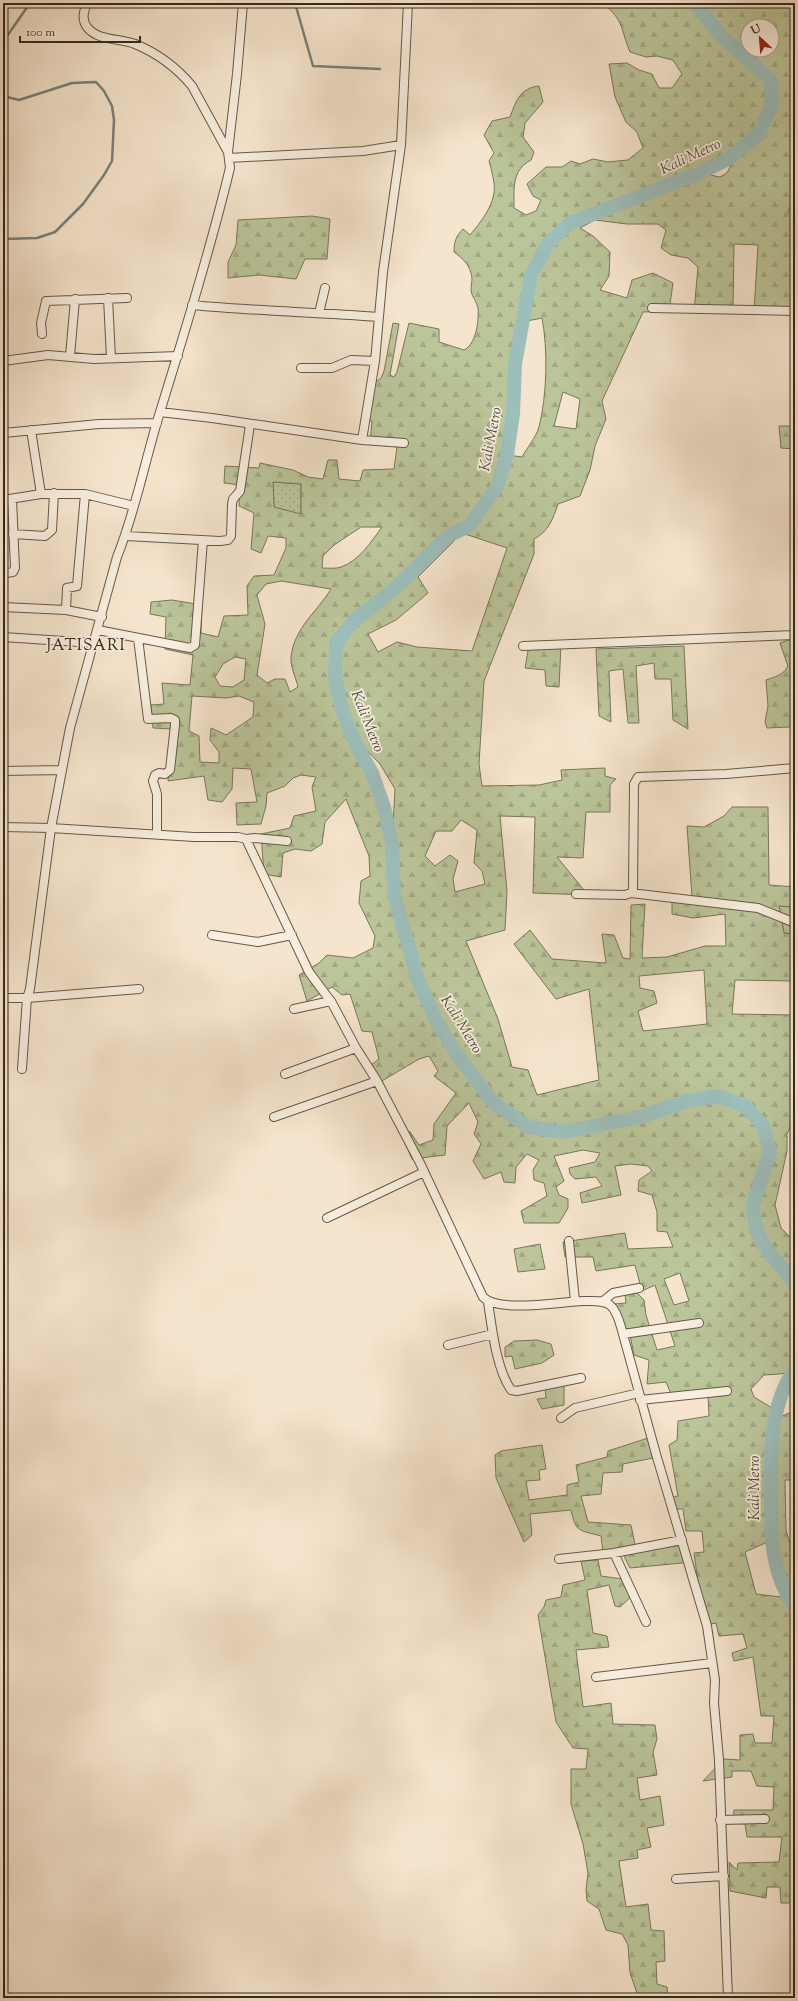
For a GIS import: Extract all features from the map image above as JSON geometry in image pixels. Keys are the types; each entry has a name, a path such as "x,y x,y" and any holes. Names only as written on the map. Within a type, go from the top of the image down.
{"street":[{"path":"87,3 83,12 86,26 90,30 109,39 130,43 151,52 178,70 187,79 228,155"},
{"path":"22,1069 27,998 32,977 51,828 70,728 102,617 117,557 126,536 230,168 228,155 243,3"},
{"path":"362,440 375,361 383,272 401,145 408,3"},
{"path":"228,155 318,153 369,150 401,145"},
{"path":"319,312 325,288"},
{"path":"108,298 111,358"},
{"path":"42,334 41,323 46,301 127,298"},
{"path":"70,356 75,299"},
{"path":"192,305 247,310 319,312 379,317"},
{"path":"652,308 795,311"},
{"path":"3,361 48,355 94,359 178,356"},
{"path":"300,368 332,368 351,360 375,361"},
{"path":"160,412 362,440 404,443"},
{"path":"3,433 99,424 157,423"},
{"path":"126,536 220,541 228,540 232,536 232,504 233,499 240,491 250,425"},
{"path":"31,430 41,494"},
{"path":"3,500 54,493 85,494 134,506"},
{"path":"13,534 45,536 49,534 52,530 54,493"},
{"path":"66,610 67,588 77,586 85,494"},
{"path":"3,575 14,571 12,499"},
{"path":"98,630 190,648 195,645 203,540"},
{"path":"3,607 66,610 102,617"},
{"path":"523,646 795,635"},
{"path":"3,637 94,643"},
{"path":"134,637 148,719 170,718 175,720 170,770 168,773 158,773 154,777 158,807 154,833"},
{"path":"631,893 633,890 634,784 638,777 726,774 795,768"},
{"path":"3,771 62,770"},
{"path":"3,827 154,833 194,837 238,837 246,839 255,838 287,840"},
{"path":"246,839 257,860 263,878 309,972 331,1001 356,1048 377,1082 424,1172 480,1293 488,1302 493,1334 501,1367 511,1390 516,1391 581,1378"},
{"path":"576,894 625,896 631,893 758,908 795,924"},
{"path":"212,935 258,942 292,935"},
{"path":"3,998 27,998 139,989"},
{"path":"294,1008 331,1001"},
{"path":"285,1074 356,1048"},
{"path":"274,1117 377,1082"},
{"path":"327,1218 424,1172"},
{"path":"569,1241 575,1302"},
{"path":"602,1302 613,1293 639,1288"},
{"path":"488,1302 506,1306 602,1302 611,1307 615,1313 623,1334 707,1626 715,1680 714,1703 719,1760 720,1820 726,1918 728,1998"},
{"path":"623,1334 699,1323"},
{"path":"448,1345 493,1334"},
{"path":"561,1418 575,1408 640,1396 727,1391"},
{"path":"559,1559 614,1553 682,1540"},
{"path":"614,1553 646,1622"},
{"path":"596,1677 712,1662"},
{"path":"720,1820 765,1819"},
{"path":"676,1879 724,1876"}],"green space":[{"path":"603,3 795,3 795,195 788,212 795,218 795,312 754,312 758,245 734,244 733,310 694,312 698,267 688,258 671,255 661,248 666,230 658,224 627,224 595,220 580,228 593,236 610,252 609,276 600,290 627,298 632,280 653,273 673,283 669,311 643,312 602,401 606,419 595,446 590,470 580,496 558,504 552,520 547,528 534,539 534,554 484,681 479,764 482,786 539,785 562,780 561,770 605,768 605,776 616,779 610,785 610,812 586,812 583,858 557,857 588,895 533,893 535,817 500,816 507,891 505,930 466,941 498,1019 512,1067 528,1070 537,1095 599,1080 589,989 556,999 514,944 530,930 552,959 606,963 602,934 614,935 623,958 630,959 631,905 645,904 642,958 667,957 705,946 726,946 725,914 693,918 672,914 672,899 692,897 687,826 704,827 724,816 732,807 768,807 769,885 795,887 795,907 779,906 784,933 795,934 795,981 735,980 732,1014 795,1015 795,1116 787,1134 787,1151 775,1205 781,1228 795,1242 795,1370 792,1373 764,1375 751,1389 754,1397 777,1411 776,1419 791,1412 795,1387 795,1480 785,1480 786,1530 795,1561 795,1903 781,1903 780,1887 767,1887 766,1898 730,1891 729,1862 737,1870 738,1863 779,1862 782,1837 747,1837 745,1824 733,1823 734,1810 773,1810 774,1787 757,1786 751,1771 732,1771 732,1777 703,1781 724,1759 740,1760 740,1735 753,1734 755,1743 772,1743 774,1716 761,1716 753,1657 734,1661 732,1653 747,1648 743,1634 719,1636 716,1623 711,1624 698,1582 694,1553 704,1552 702,1531 686,1531 683,1509 671,1509 670,1498 678,1496 669,1445 677,1440 678,1421 709,1416 708,1396 673,1399 666,1382 647,1384 649,1360 634,1355 629,1330 625,1328 614,1304 626,1303 625,1294 636,1292 644,1300 646,1315 657,1350 675,1346 655,1285 642,1291 635,1265 596,1271 593,1257 565,1257 563,1242 625,1233 628,1249 673,1247 667,1232 657,1231 657,1212 652,1195 638,1191 639,1180 652,1171 648,1166 631,1164 615,1166 621,1195 582,1203 580,1193 602,1186 596,1177 575,1179 570,1174 569,1168 595,1162 600,1153 583,1150 554,1156 564,1181 556,1187 559,1195 568,1199 568,1208 559,1223 524,1223 521,1211 547,1196 544,1183 534,1180 533,1170 539,1160 527,1154 516,1167 515,1183 504,1182 501,1172 484,1179 473,1161 481,1144 474,1134 478,1122 469,1103 447,1126 445,1155 412,1159 402,1136 403,1130 410,1132 419,1145 433,1140 434,1124 456,1093 434,1076 438,1071 429,1056 419,1059 375,1085 367,1068 379,1059 372,1032 362,1031 350,994 342,995 332,987 307,1001 299,975 319,963 327,955 353,958 373,948 375,936 359,903 361,881 370,876 369,856 346,799 325,822 322,844 311,851 295,849 283,853 281,877 264,874 261,834 290,828 294,816 316,811 312,787 316,777 301,775 293,778 285,786 267,793 266,806 261,824 237,825 236,803 257,802 251,769 233,768 232,789 222,802 208,800 204,776 168,781 172,729 153,728 151,705 164,704 162,683 190,685 193,655 165,649 166,617 150,614 151,602 172,600 202,605 201,633 218,637 224,616 248,615 247,586 254,576 274,575 286,548 286,538 268,536 261,553 251,549 254,513 239,506 240,485 224,483 225,466 259,468 260,463 293,470 308,477 323,479 328,460 337,460 339,479 360,481 363,470 394,469 397,447 370,444 372,421 366,420 369,379 377,381 381,378 384,371 393,323 399,324 390,375 394,377 397,372 409,323 439,329 439,342 464,350 474,338 478,320 478,308 471,291 472,275 468,266 460,256 454,252 454,248 456,239 463,229 470,235 479,224 491,204 494,183 489,161 494,153 484,135 492,121 510,117 514,106 523,92 527,89 539,86 543,102 525,123 523,137 534,152 531,160 520,169 517,174 514,186 514,208 526,215 536,211 541,200 533,196 527,184 546,167 562,167 571,161 580,164 593,159 608,162 628,160 643,148 637,132 626,122 615,97 609,64 627,63 639,70 652,74 659,88 672,88 682,74 673,60 657,56 646,57 630,52 619,21","holes":["738,151 727,173 720,177 700,173 728,159","542,318 546,358 542,415 538,431 522,457 507,455 513,414 515,364 522,322","563,392 580,399 576,429 554,426","273,482 301,484 301,514 274,507","361,527 382,527 359,556 339,568 322,568 323,556 334,545","462,533 507,548 472,651 417,647 397,642 378,652 368,634 396,620 428,593 418,577","281,581 331,589 301,629 293,647 291,661 298,687 290,692 285,679 275,679 267,683 257,675 265,624 257,595 266,584","235,657 246,659 244,680 233,687 220,686 215,677 223,664","192,696 226,698 239,696 254,702 253,717 226,735 211,728 210,740 219,752 219,763 200,762 199,736 189,731","358,741 380,764 395,789 392,842 384,807 372,773 355,742","461,820 477,830 474,863 482,871 485,884 455,892 453,879 458,861 450,855 435,866 425,856 436,831 452,831","704,970 707,1024 643,1031 638,1011 657,1003 654,991 640,988 639,976","680,1273 689,1301 674,1305 664,1279","772,1540 780,1577 789,1598 756,1594 745,1552"]},
{"path":"312,216 330,219 327,259 305,259 296,279 259,275 228,278 228,262 236,245 238,220"},
{"path":"779,426 795,426 795,449 781,448"},
{"path":"273,482 301,484 301,515 274,507"},
{"path":"795,638 795,724 790,727 767,728 765,722 768,706 766,680 784,672 788,666 780,643"},
{"path":"529,645 561,645 559,687 546,686 545,670 525,668"},
{"path":"684,646 688,729 673,720 671,679 655,679 654,663 636,666 639,723 628,723 623,669 609,671 611,722 599,716 596,649"},
{"path":"779,906 795,907 795,934 784,933"},
{"path":"540,1244 545,1269 518,1272 514,1249"},
{"path":"537,1340 551,1344 554,1355 542,1363 515,1369 512,1356 505,1357 505,1347 514,1341"},
{"path":"564,1385 564,1405 542,1409 537,1399 546,1398 545,1387"},
{"path":"648,1438 653,1458 623,1464 622,1472 603,1473 601,1494 581,1496 588,1522 631,1525 636,1549 687,1545 692,1562 630,1568 623,1554 603,1553 601,1536 588,1533 577,1527 571,1510 530,1514 532,1535 524,1542 496,1478 495,1455 501,1451 542,1445 546,1469 539,1470 540,1480 526,1481 529,1500 567,1495 567,1485 579,1482 576,1465 607,1457 608,1451"},
{"path":"598,1560 601,1576 630,1580 635,1593 620,1607 615,1606 609,1585 587,1590 593,1633 607,1636 609,1647 576,1650 583,1707 611,1703 613,1724 655,1725 657,1739 653,1752 657,1775 637,1778 640,1800 660,1796 664,1825 647,1828 651,1847 637,1850 638,1858 619,1861 626,1907 648,1904 651,1930 664,1931 665,1961 656,1962 657,1984 667,1987 668,1998 643,1998 637,1993 630,1973 628,1945 622,1934 606,1930 599,1909 587,1901 586,1890 588,1873 583,1844 571,1804 571,1769 586,1769 588,1749 573,1748 556,1722 538,1615 544,1607 546,1600 561,1597 563,1585 585,1580 581,1561"}],"waterway":[{"path":"3,42 30,3"},
{"path":"295,3 313,66 380,69"},
{"name":"Kali Metro","path":"695,3 721,36 771,81 772,103 759,134 728,159 700,173 570,223 548,244 531,275 515,364 513,414 507,455 497,487 469,526 448,536 393,590 354,621 336,643 335,676 342,710 355,742 372,773 384,807 392,844 394,894 418,980 437,1023 461,1060 494,1103 528,1127 564,1132 640,1117 687,1101 718,1096 745,1106 763,1126 770,1152 752,1208 757,1232 769,1253 795,1282"},
{"path":"3,96 19,100 72,83 96,82 104,91 112,106 114,120 112,161 83,204 55,232 37,238 3,239"},
{"name":"Kali Metro","path":"795,1370 786,1384 775,1417 771,1453 772,1535 774,1557 782,1583 795,1607"}],"district":[{"name":"JATISARI","path":"86,644"}]}
